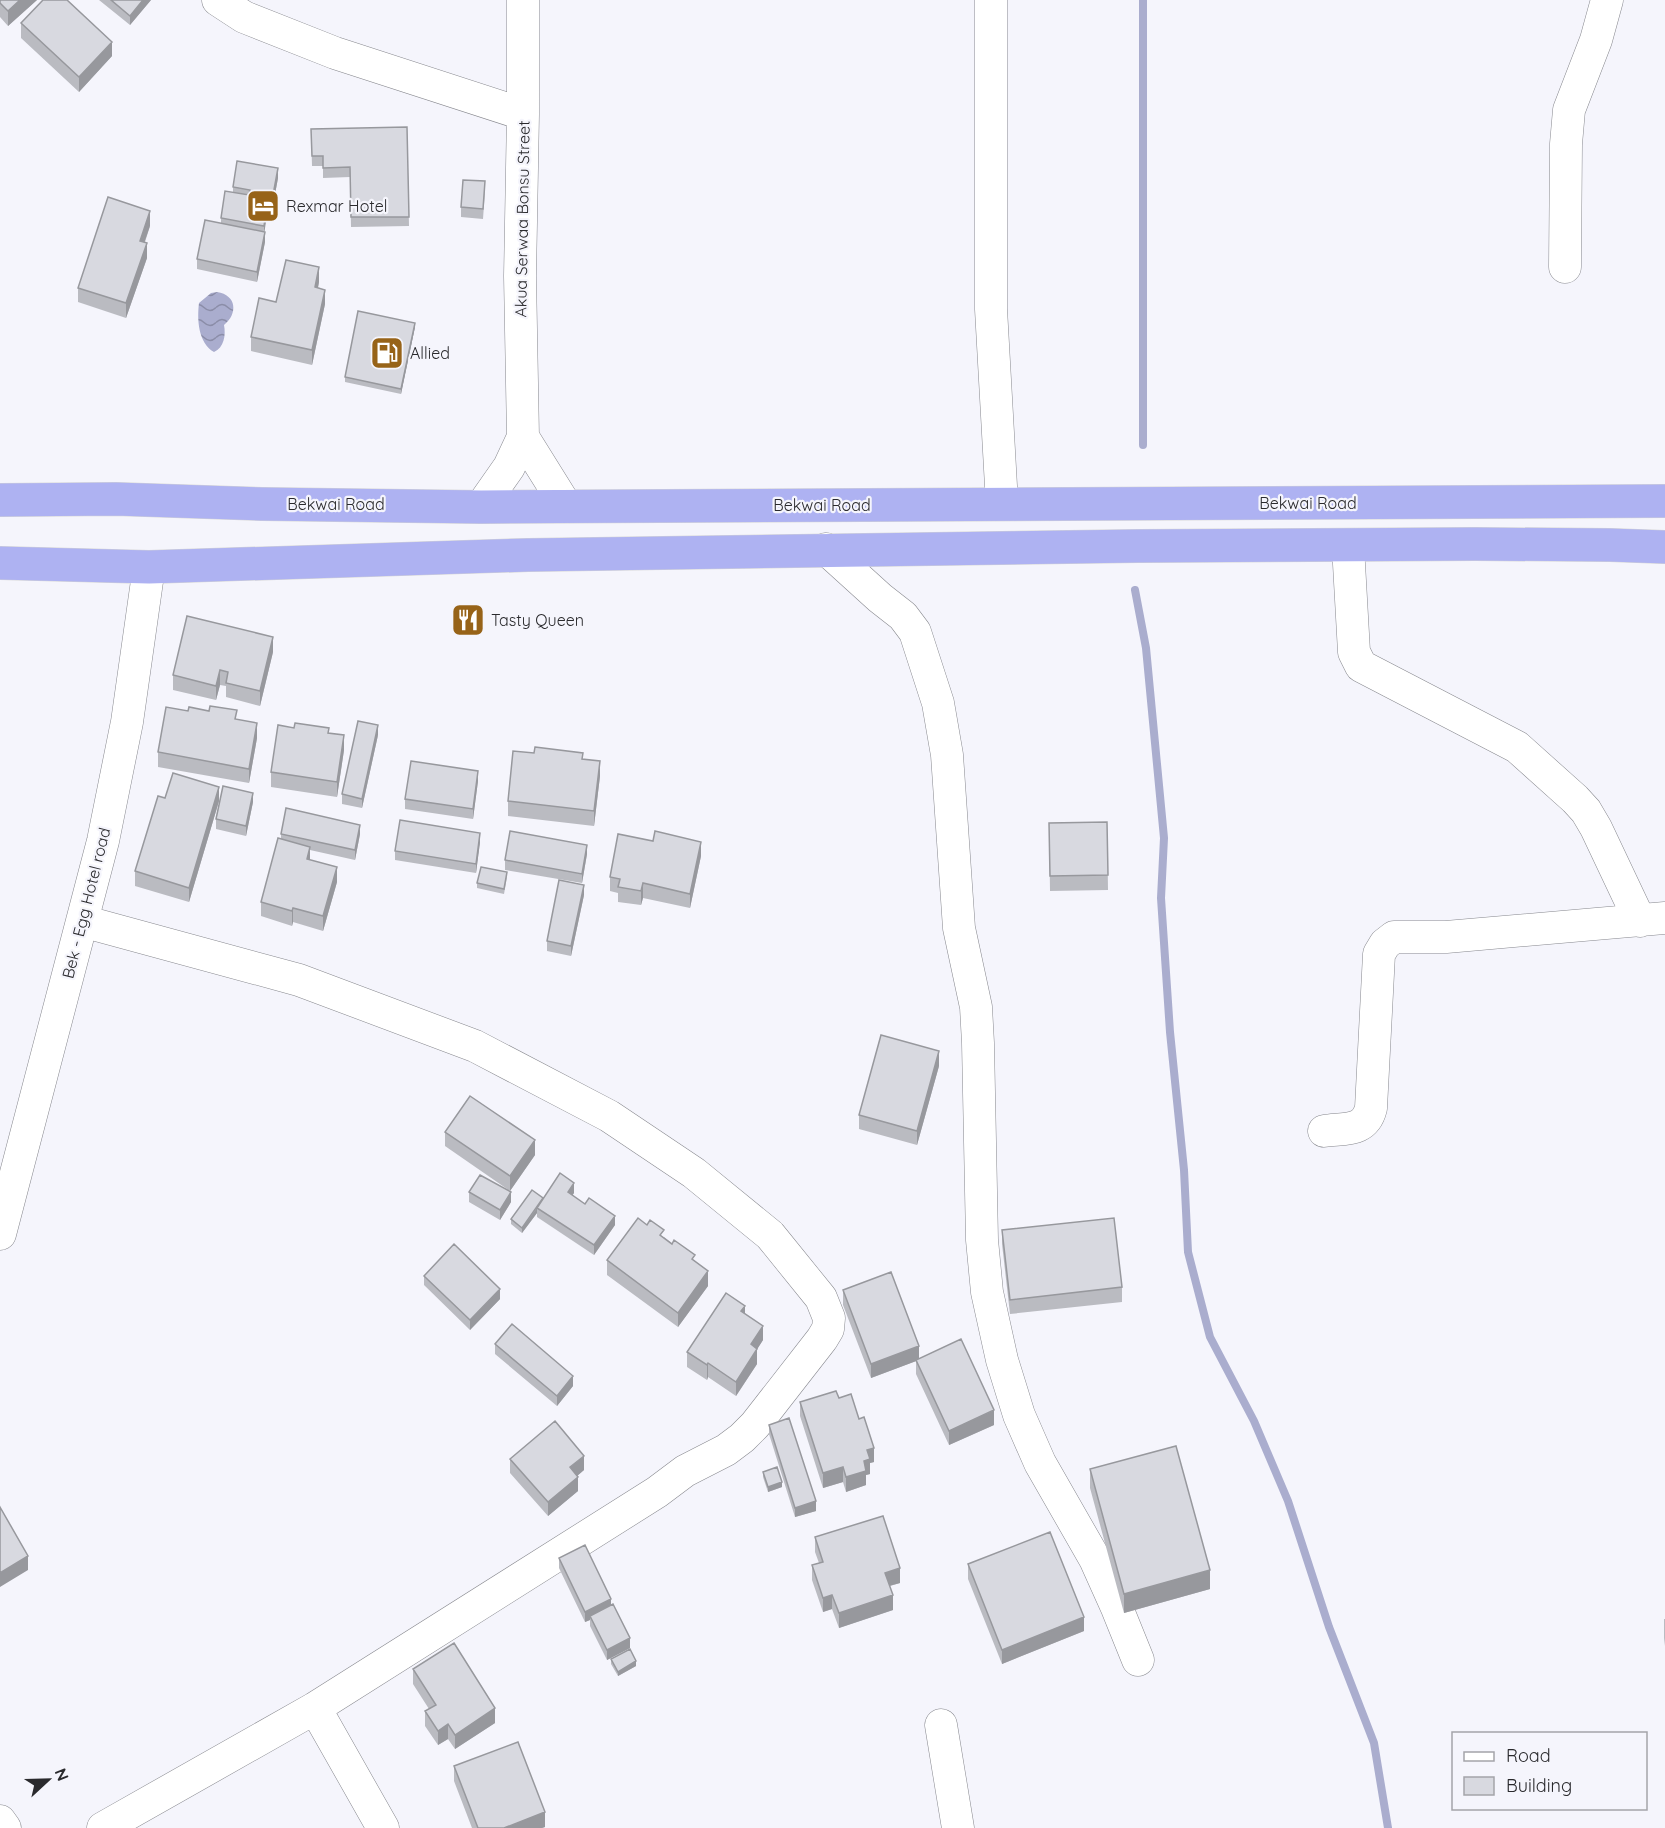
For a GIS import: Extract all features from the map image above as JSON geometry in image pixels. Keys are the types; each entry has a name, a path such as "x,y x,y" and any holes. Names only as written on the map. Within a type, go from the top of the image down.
{"highway":[{"name":"Bekwai Road","path":"0,500 116,499 262,504 482,507 1658,499"},
{"path":"0,562 149,567 516,555 826,549 1610,545 1665,547"}],"street":[{"path":"218,0 244,17 335,53 523,114"},
{"name":"Akua Serwaa Bonsu Street","path":"523,0 520,276 523,437"},
{"path":"991,0 992,309 1002,504"},
{"path":"1565,267 1566,144 1569,110 1596,40 1606,0"},
{"path":"523,437 566,506"},
{"path":"482,507 509,467 523,437"},
{"path":"1324,1131 1361,1126 1368,1120 1371,1108 1379,954 1385,944 1394,937 1446,938 1652,919 1586,811 1517,747 1361,666 1354,652 1348,546"},
{"path":"826,549 903,616 915,632 938,703 947,755 959,928 976,1007 982,1239 987,1292 1002,1360 1019,1415 1040,1463 1095,1559 1138,1660"},
{"name":"Bek - Egg Hotel road","path":"0,1234 103,842 127,722 149,567"},
{"path":"82,921 298,980 475,1046 609,1116 694,1173 770,1235 821,1298 829,1318 828,1329 822,1339 755,1425 726,1450 685,1472 657,1492 315,1708 103,1828"},
{"path":"315,1708 384,1828"},
{"path":"941,1725 957,1828"},
{"path":"0,1821 5,1828"}],"water":[{"path":"211,293 224,294 232,301 233,311 229,321 224,325 225,333 222,344 214,352 202,337 198,309 199,303"}],"building":[{"path":"0,0 20,0 8,11"},
{"path":"43,0 67,0 112,42 79,77 21,23"},
{"path":"111,0 143,0 130,16"},
{"path":"407,127 409,217 351,217 350,167 323,168 323,156 312,156 311,129"},
{"path":"237,161 278,168 273,195 263,193 262,197 268,198 264,226 221,218 225,191 249,195 250,190 233,187"},
{"path":"463,180 485,181 483,209 461,207"},
{"path":"108,197 150,211 140,241 147,243 126,303 78,288"},
{"path":"205,220 265,232 257,272 197,259"},
{"path":"286,260 319,267 315,287 325,290 312,350 251,337 259,298 276,302"},
{"path":"358,311 415,323 401,389 345,377"},
{"path":"187,616 273,637 260,691 226,683 228,672 220,670 216,686 173,675"},
{"path":"210,706 237,710 235,719 257,723 249,769 158,752 166,707 188,711 189,707 209,711"},
{"path":"358,721 378,725 362,799 342,794"},
{"path":"295,723 329,728 328,733 344,735 337,782 271,772 278,725 294,728"},
{"path":"535,747 583,753 582,759 600,761 594,811 508,801 513,751 534,753"},
{"path":"411,761 478,771 473,809 405,799"},
{"path":"173,773 219,787 189,888 135,871 158,796 165,798"},
{"path":"223,786 253,793 246,826 216,819"},
{"path":"286,808 360,825 355,850 281,834"},
{"path":"400,820 480,833 476,864 395,851"},
{"path":"1107,822 1108,875 1050,876 1049,823"},
{"path":"510,831 587,845 582,874 505,860"},
{"path":"655,831 701,842 690,894 643,883 641,891 618,887 620,879 610,877 618,834 653,841"},
{"path":"278,838 310,847 307,859 337,867 323,916 293,908 292,911 261,902"},
{"path":"481,867 507,872 504,889 477,883"},
{"path":"559,880 584,885 571,946 547,941"},
{"path":"881,1035 939,1051 917,1131 859,1115"},
{"path":"470,1096 535,1140 510,1176 445,1132"},
{"path":"560,1173 574,1183 568,1192 585,1204 589,1198 615,1216 594,1245 537,1208"},
{"path":"480,1175 511,1192 500,1210 469,1192"},
{"path":"532,1190 543,1198 522,1228 511,1219"},
{"path":"638,1218 647,1225 650,1220 664,1230 660,1235 672,1244 674,1240 695,1255 692,1259 708,1271 678,1313 607,1260"},
{"path":"1114,1218 1122,1287 1010,1300 1002,1230"},
{"path":"454,1244 500,1289 470,1320 424,1276"},
{"path":"891,1272 919,1346 871,1364 843,1290"},
{"path":"726,1293 745,1306 741,1311 763,1326 751,1344 757,1349 736,1382 687,1352"},
{"path":"512,1324 573,1376 557,1396 495,1344"},
{"path":"961,1339 994,1410 949,1431 916,1360"},
{"path":"836,1391 839,1398 851,1394 859,1419 864,1417 874,1448 867,1450 870,1459 864,1461 866,1471 846,1477 843,1467 823,1473 800,1402"},
{"path":"789,1418 816,1501 795,1508 769,1425"},
{"path":"555,1421 584,1456 570,1467 578,1477 548,1502 510,1459"},
{"path":"1176,1446 1210,1570 1124,1594 1090,1469"},
{"path":"777,1467 782,1482 768,1487 763,1472"},
{"path":"0,1507 28,1556 0,1573"},
{"path":"883,1516 900,1568 885,1573 893,1595 839,1613 832,1595 823,1598 812,1565 823,1562 815,1537"},
{"path":"1050,1532 1084,1617 1002,1650 968,1564"},
{"path":"585,1545 611,1599 585,1612 559,1558"},
{"path":"613,1604 630,1638 607,1650 590,1616"},
{"path":"454,1643 495,1708 455,1735 448,1724 438,1731 425,1711 436,1705 413,1669"},
{"path":"630,1649 636,1661 618,1672 611,1659"},
{"path":"518,1742 545,1812 504,1828 478,1828 454,1766"}],"waterway":[{"path":"1143,0 1143,445"},
{"path":"1135,590 1146,648 1164,838 1161,898 1170,1032 1184,1170 1188,1252 1210,1337 1254,1421 1288,1501 1329,1627 1374,1743 1388,1828"}],"place":[{"name":"Rexmar Hotel","path":"263,206"},
{"name":"Allied","path":"387,353"},
{"name":"Tasty Queen","path":"468,620"}]}
